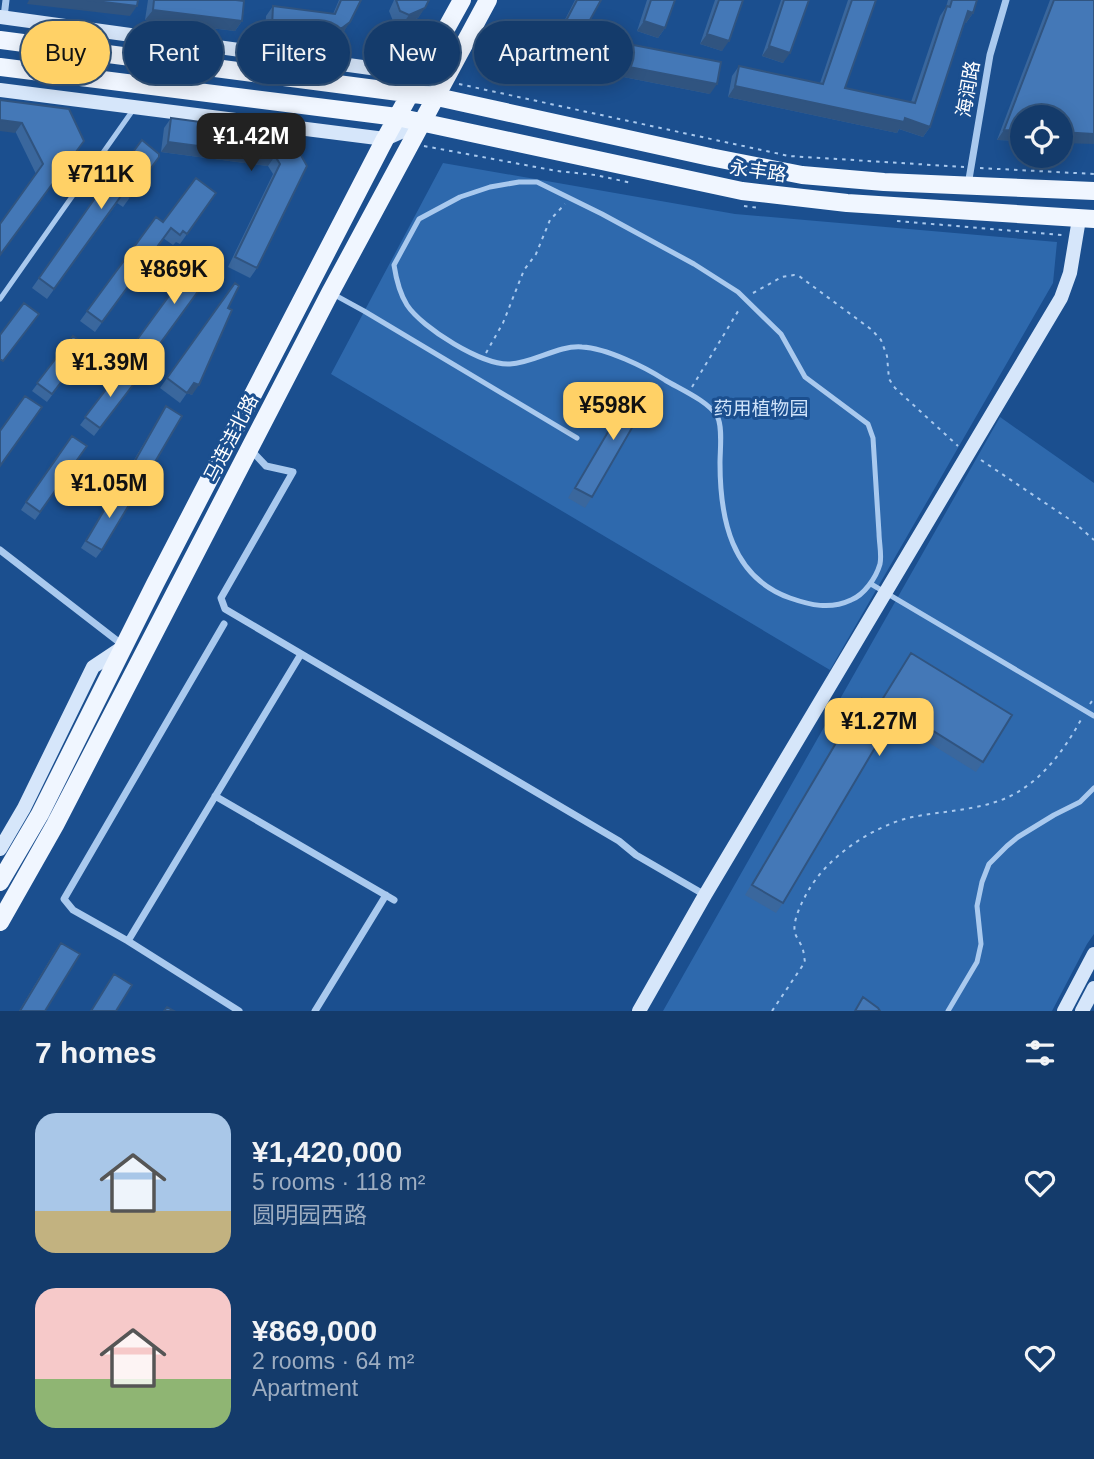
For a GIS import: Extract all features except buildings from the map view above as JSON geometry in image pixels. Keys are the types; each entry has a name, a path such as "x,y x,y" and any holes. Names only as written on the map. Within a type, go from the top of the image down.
{"main road":[{"path":"451,21 462,0"},
{"path":"460,53 488,0"},
{"name":"永丰路","path":"0,40 437,97 756,167 816,176 884,182 970,177 1094,191"},
{"name":"永丰路","path":"0,67 397,117 742,191 847,203 1086,219"},
{"path":"412,93 416,84"},
{"path":"437,97 444,84"},
{"name":"马连洼北路","path":"0,882 40,814 385,139 412,93"},
{"name":"马连洼北路","path":"0,922 55,825 330,293 437,97"}],"street":[{"path":"6,0 2,17 364,67"},
{"name":"海润路","path":"970,177 990,55 1006,0"},
{"path":"428,84 437,97"},
{"path":"0,90 385,139 423,122"},
{"path":"639,1011 705,895 1061,298 1086,219"},
{"path":"249,449 266,466 293,472 220,598 225,609 619,841 636,855 705,895"},
{"path":"0,550 124,646"},
{"path":"224,624 64,899 73,910 128,941 239,1011"},
{"name":"马连洼北路","path":"0,849 24,808 93,667 124,646"},
{"path":"128,941 301,654"},
{"path":"215,796 394,900"},
{"path":"315,1011 386,895"},
{"path":"1064,1011 1094,954"},
{"path":"1082,1011 1094,988"}],"lane":[{"path":"0,299 135,107"},
{"path":"537,182 636,231 694,264 747,300 781,334 805,377 868,424 873,438 881,563 871,584 853,600 816,606 777,593 760,582 742,563 731,541 724,517 720,487 718,418 709,407 657,374 626,360 581,346 510,364 491,362 461,348 419,319 406,304 394,265 419,219 460,197 490,187 537,182"},
{"path":"330,293 578,438"},
{"path":"871,584 1094,716"},
{"path":"948,1011 977,962 981,944 977,906 989,864 1018,837 1080,802 1094,788"}],"path":[{"path":"459,84 789,156 970,177 1094,174"},
{"path":"483,358 503,323 524,270 536,254 550,220 561,210 569,197"},
{"path":"687,393 747,300 758,289 782,277 799,276 872,330 884,347 889,379 895,388 950,440 1075,523 1094,540"},
{"path":"772,1011 805,962 804,950 794,932 799,908 811,885 832,862 865,835 906,819 992,803 1021,791 1046,769 1069,741 1094,698"}],"green space":[{"name":"药用植物园","path":"443,163 735,214 1057,242 1053,283 830,670 331,374"},
{"path":"1000,417 1094,483 1094,934 1052,1011 663,1011"}]}
